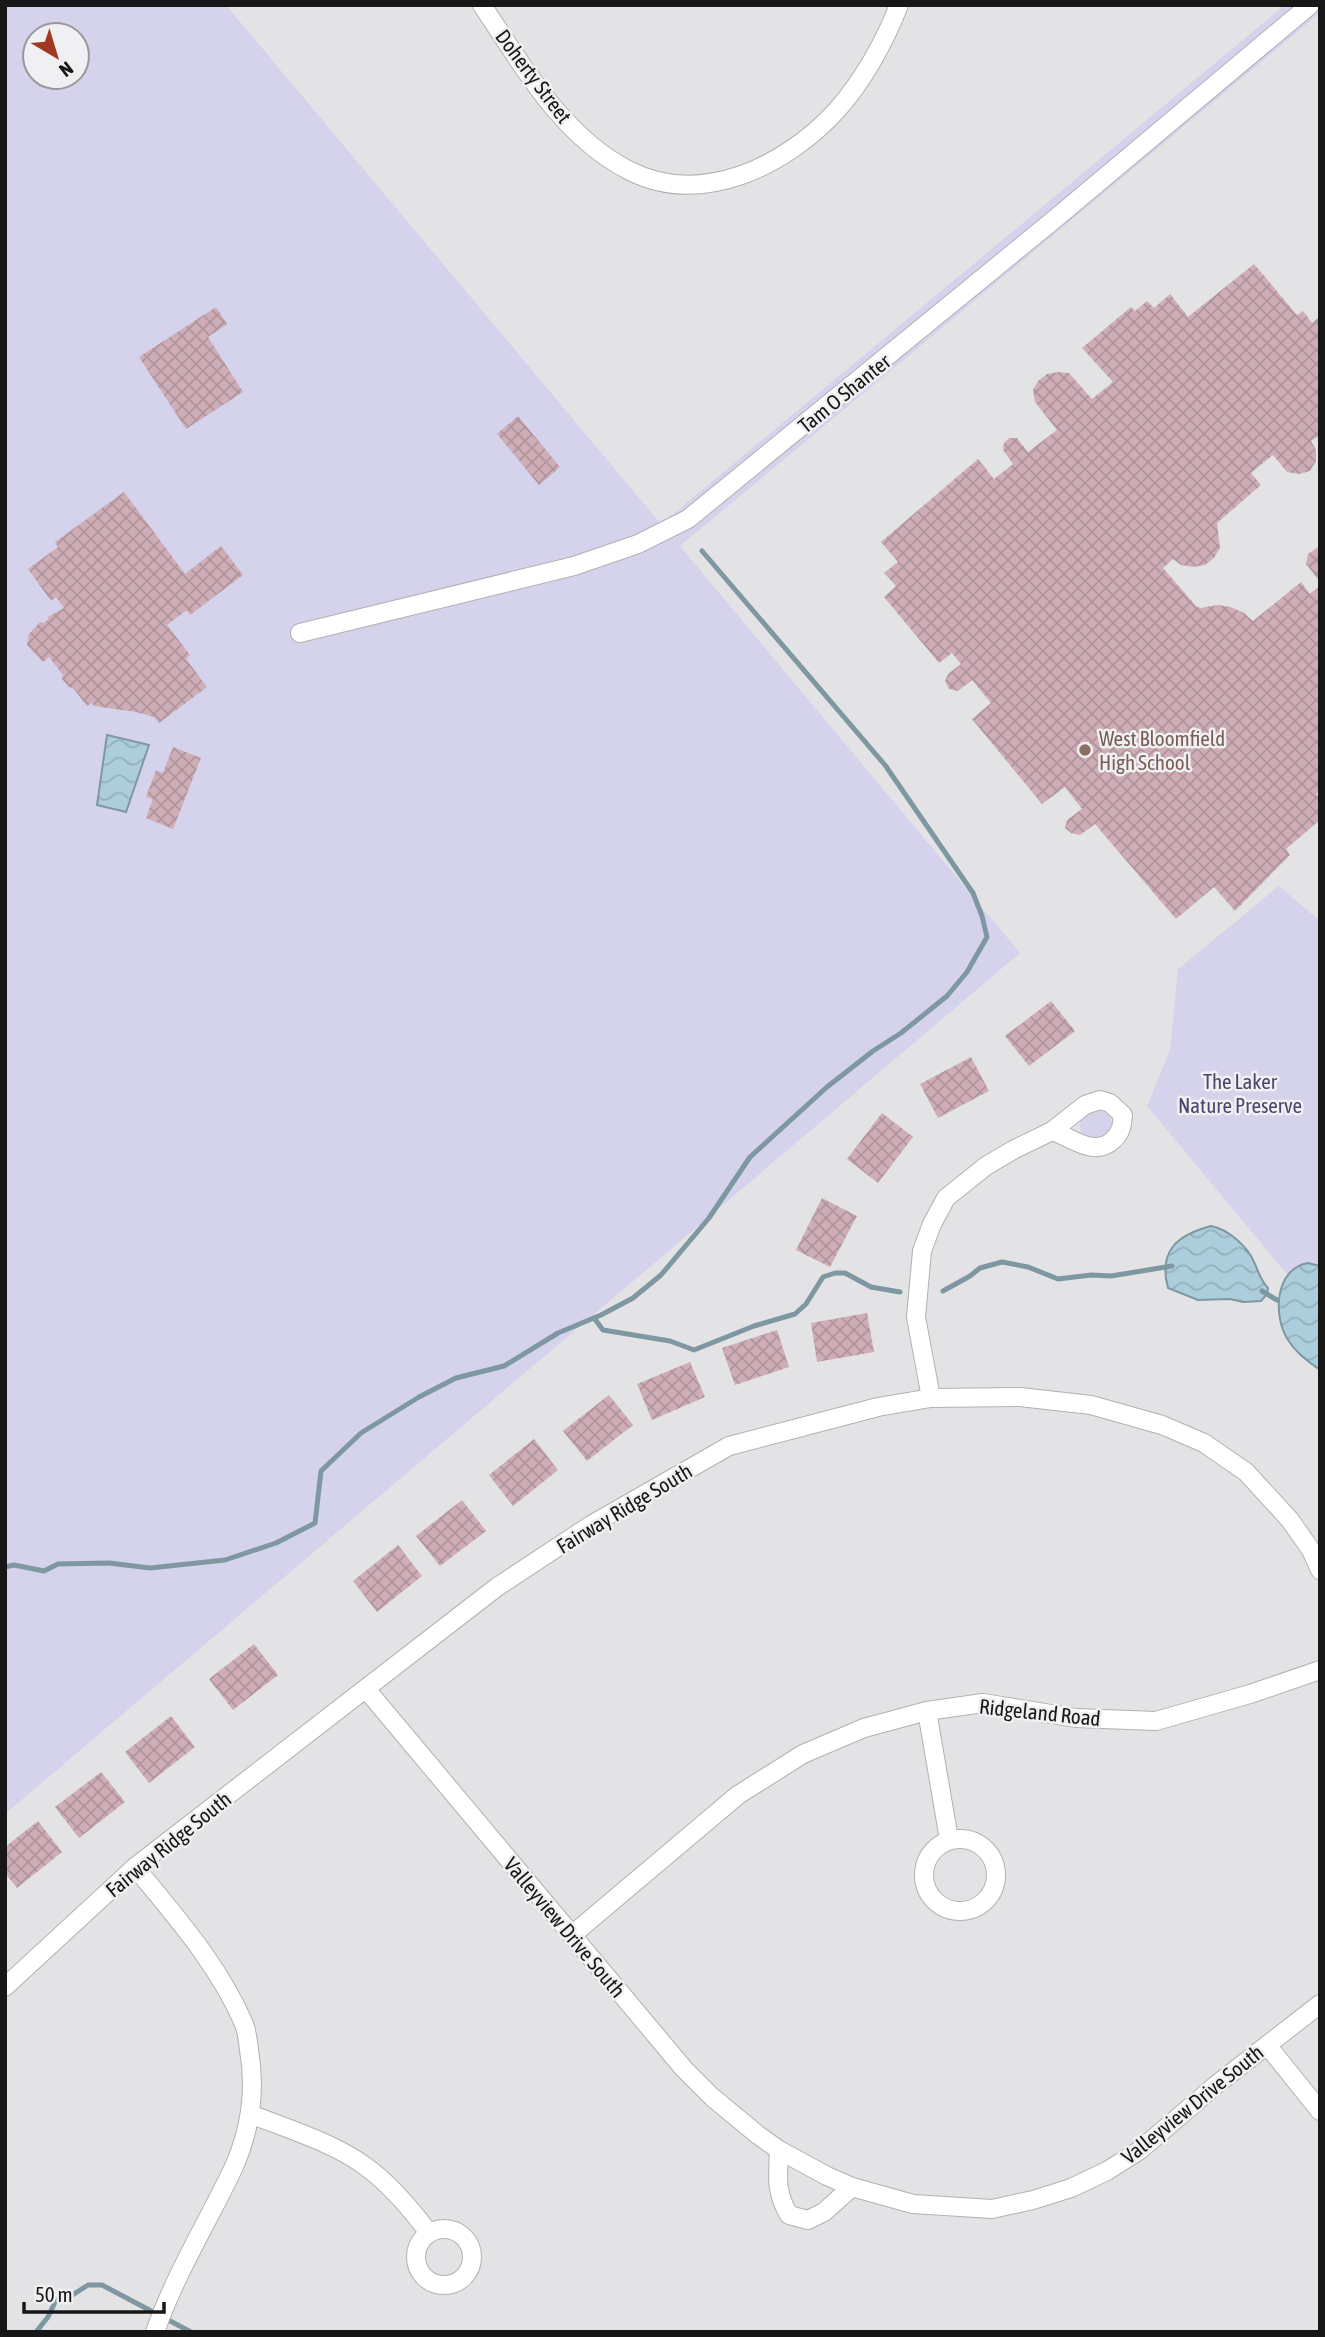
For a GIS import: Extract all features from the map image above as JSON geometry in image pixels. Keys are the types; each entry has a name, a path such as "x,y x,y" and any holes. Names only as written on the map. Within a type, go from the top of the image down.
{"street":[{"name":"Doherty Street","path":"482,5 537,87 572,126 604,154 629,170 658,181 696,185 719,183 767,164 817,130 837,109 870,62 899,5"},
{"name":"Tam O Shanter","path":"300,633 574,566 638,544 688,519 1056,218 1310,5"},
{"path":"931,1398 916,1317 922,1251 932,1224 946,1198 986,1167 1052,1131"},
{"name":"Fairway Ridge South","path":"5,1987 135,1867 498,1587 591,1525 729,1446 878,1406 931,1398 1020,1397 1091,1405 1163,1424 1204,1443 1246,1472 1290,1520 1311,1550 1320,1570"},
{"name":"Ridgeland Road","path":"572,1935 738,1795 803,1754 864,1728 927,1711 983,1703 1076,1718 1156,1721 1250,1694 1320,1670"},
{"name":"Valleyview Drive South","path":"366,1689 684,2069 741,2122 779,2150 852,2187 913,2204 992,2208 1033,2200 1072,2188 1107,2171 1140,2150 1216,2085 1320,2004"},
{"path":"927,1711 949,1839"},
{"path":"963,1838 977,1842 988,1851 995,1863 996,1878 992,1891 983,1903 971,1909 957,1911 943,1907 932,1898 925,1886 923,1871 927,1857 949,1839 963,1838"},
{"path":"135,1867 218,1974 245,2026 253,2072 250,2114 244,2140 164,2305 155,2332"},
{"path":"1266,2045 1320,2110"},
{"path":"250,2114 318,2141 365,2165 414,2213 429,2234"},
{"path":"779,2150 780,2200 789,2215 808,2220 824,2212 852,2187"}],"green space":[{"path":"5,5 226,5 661,524 1285,5 1320,5 1320,13 680,546 1020,953 5,1814"},
{"name":"The Laker Nature Preserve","path":"1279,886 1320,921 1320,1314 1147,1106 1170,1050 1178,969"},
{"path":"1096,1109 1107,1114 1112,1125 1107,1136 1096,1141 1085,1136 1080,1125 1085,1114"}],"water":[{"path":"107,735 149,745 126,812 97,805"},
{"path":"1211,1226 1230,1235 1251,1256 1268,1288 1261,1301 1198,1300 1168,1288 1166,1264 1173,1246 1189,1234"},
{"path":"1308,1263 1320,1266 1320,1370 1291,1345 1280,1319 1280,1295 1288,1274"}],"building":[{"path":"1254,264 1297,315 1303,311 1312,323 1320,316 1320,435 1311,441 1316,450 1316,461 1310,471 1299,474 1287,472 1273,455 1251,473 1261,485 1217,523 1220,548 1214,558 1205,565 1193,567 1181,565 1173,559 1163,568 1196,606 1231,607 1253,621 1301,582 1310,594 1320,586 1320,791 1316,794 1320,798 1320,820 1286,849 1290,855 1235,911 1214,887 1176,919 1095,824 1080,835 1065,828 1067,820 1082,809 1065,787 1042,804 972,719 991,703 972,680 958,691 949,689 945,681 948,674 961,664 952,653 939,663 884,597 896,586 884,573 898,562 881,542 978,459 994,479 1013,464 1003,450 1004,443 1009,438 1017,438 1028,452 1057,430 1035,402 1033,390 1038,381 1047,374 1069,373 1092,399 1113,382 1082,348 1131,307 1135,311 1147,301 1154,308 1170,294 1188,317"},
{"path":"216,307 227,324 208,337 243,392 186,429 139,357"},
{"path":"518,416 560,467 539,485 497,434"},
{"path":"124,492 185,574 221,546 243,575 190,615 187,610 167,625 190,655 186,659 207,687 159,723 154,717 136,712 94,706 92,703 87,706 62,679 63,675 49,657 43,662 27,645 29,634 40,622 44,623 48,617 64,608 56,597 51,601 28,569 58,547 55,542"},
{"path":"1320,549 1320,582 1306,564 1308,554"},
{"path":"173,747 201,758 173,829 146,818 153,799 146,797 156,770 163,773"},
{"path":"1051,1001 1075,1031 1029,1066 1005,1036"},
{"path":"971,1057 989,1091 938,1118 920,1084"},
{"path":"882,1113 913,1137 878,1183 847,1159"},
{"path":"822,1198 857,1216 830,1267 796,1250"},
{"path":"867,1313 874,1352 817,1362 811,1323"},
{"path":"777,1330 789,1367 735,1385 722,1348"},
{"path":"690,1362 705,1397 652,1420 637,1384"},
{"path":"609,1395 633,1425 587,1461 563,1431"},
{"path":"534,1439 558,1470 513,1506 489,1475"},
{"path":"462,1500 486,1531 440,1566 416,1536"},
{"path":"398,1545 422,1576 377,1612 353,1581"},
{"path":"254,1644 278,1675 233,1710 209,1679"},
{"path":"171,1716 195,1747 149,1783 125,1752"},
{"path":"101,1772 125,1802 79,1838 55,1807"},
{"path":"38,1821 62,1852 17,1888 5,1873 5,1847"}],"waterway":[{"path":"5,1567 14,1565 44,1571 58,1564 109,1563 150,1568 225,1560 276,1543 315,1523 321,1471 361,1433 456,1378 504,1366 558,1333 633,1298 661,1275 709,1218 750,1157 827,1087 947,996 967,972 987,937 973,893 885,765 702,551"},
{"path":"943,1291 980,1268 1002,1262 1028,1267 1058,1279 1091,1275 1111,1276 1172,1266"},
{"path":"594,1318 603,1330 670,1341 694,1350 754,1326 795,1314 806,1304 823,1277 835,1273 845,1273 871,1287 900,1292"},
{"path":"1262,1291 1277,1300"},
{"path":"36,2332 48,2317 56,2300 71,2296 88,2285 102,2285 191,2332"}],"place":[{"name":"West Bloomfield High School","path":"1085,750"}]}
